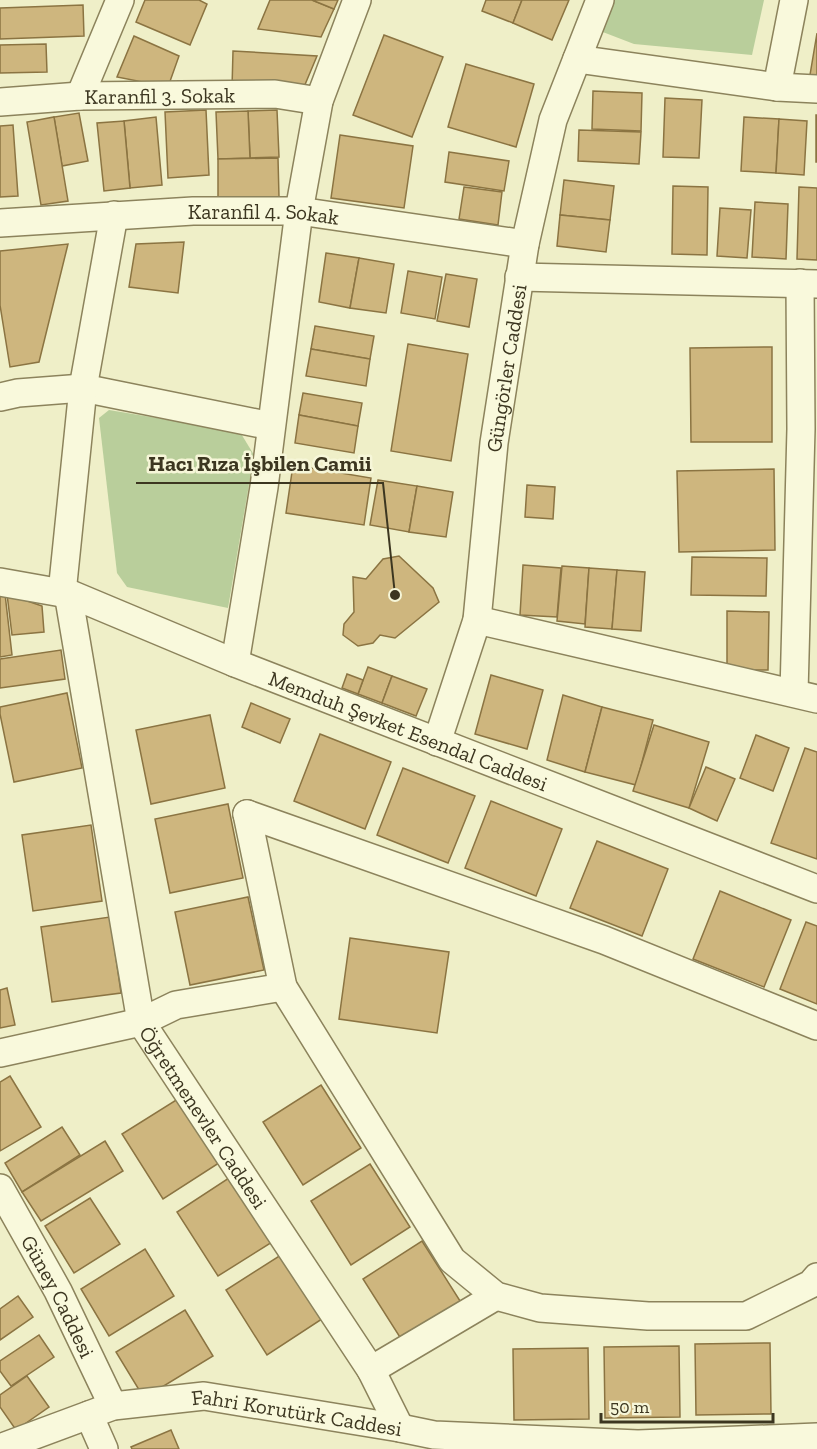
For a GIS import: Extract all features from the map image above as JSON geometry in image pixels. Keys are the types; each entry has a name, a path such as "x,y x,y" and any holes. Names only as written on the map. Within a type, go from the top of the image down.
{"street":[{"path":"80,96 120,0"},
{"path":"235,663 264,487 299,211 319,101 357,0"},
{"name":"Güngörler Caddesi","path":"437,742 477,620 494,443 525,244 554,120 600,0"},
{"path":"777,87 794,0"},
{"path":"577,58 777,87 817,89"},
{"name":"Karanfil 3. Sokak","path":"0,102 80,96 275,94 319,101"},
{"name":"Karanfil 4. Sokak","path":"0,223 192,211 299,211 525,244"},
{"name":"Öğretmenevler Caddesi","path":"114,215 83,388 65,593 141,1022 371,1370 420,1440"},
{"path":"477,620 806,696 801,429 808,283 519,277"},
{"path":"0,397 18,393 83,388 271,426"},
{"name":"Memduh Şevket Esendal Caddesi","path":"0,582 65,593 235,663 817,889"},
{"path":"817,1026 604,940 247,814 283,987 452,1260 495,1296 540,1308 648,1316 746,1316 811,1284 817,1277"},
{"path":"0,1053 141,1022 176,1005 283,987"},
{"name":"Güney Caddesi","path":"0,1188 58,1291 101,1410 104,1449"},
{"path":"371,1370 495,1296"},
{"name":"Fahri Korutürk Caddesi","path":"0,1448 101,1410 204,1396 420,1440 637,1446 817,1437"}],"green space":[{"path":"607,0 764,0 752,55 634,44 595,29"},
{"path":"109,410 240,432 254,455 228,608 127,587 117,573 99,418"}],"building":[{"path":"145,0 199,0 207,4 190,45 136,22"},
{"path":"270,0 312,0 334,9 321,37 258,29"},
{"path":"312,0 338,0 334,9"},
{"path":"486,0 522,0 513,23 482,11"},
{"path":"522,0 569,0 552,40 513,23"},
{"path":"83,5 84,36 0,39 0,8"},
{"path":"817,33 817,75 810,75"},
{"path":"384,35 443,57 412,137 353,115"},
{"path":"134,36 179,56 168,87 117,77"},
{"path":"46,44 47,72 0,73 0,45"},
{"path":"233,51 317,56 304,87 232,88"},
{"path":"466,64 534,84 516,147 448,127"},
{"path":"593,91 642,93 641,131 592,129"},
{"path":"665,98 702,100 699,158 663,157"},
{"path":"206,110 209,175 168,178 165,112"},
{"path":"277,110 279,157 250,158 248,111"},
{"path":"248,111 250,158 218,159 216,112"},
{"path":"79,113 88,161 62,166 54,117"},
{"path":"817,115 817,162 816,162"},
{"path":"54,117 68,201 41,205 27,122"},
{"path":"156,117 162,185 130,188 124,121"},
{"path":"744,117 779,119 776,173 741,171"},
{"path":"779,119 807,121 804,175 776,173"},
{"path":"124,121 130,188 104,191 97,123"},
{"path":"13,125 18,196 0,197 0,126"},
{"path":"579,130 641,132 639,164 578,161"},
{"path":"340,135 413,146 404,208 331,198"},
{"path":"449,152 509,161 504,191 445,182"},
{"path":"278,158 279,197 218,199 218,159"},
{"path":"564,180 614,186 610,220 560,215"},
{"path":"673,186 708,187 707,255 672,254"},
{"path":"464,187 502,192 498,225 459,219"},
{"path":"799,187 817,188 817,260 797,259"},
{"path":"755,202 788,204 786,259 752,257"},
{"path":"720,208 751,210 747,258 717,256"},
{"path":"560,215 610,220 606,252 557,246"},
{"path":"184,242 178,293 129,287 136,244"},
{"path":"68,244 39,362 10,367 0,305 0,251"},
{"path":"326,253 359,258 350,308 319,302"},
{"path":"359,258 394,264 386,313 350,308"},
{"path":"408,271 442,277 435,319 401,313"},
{"path":"446,274 477,279 469,327 437,321"},
{"path":"315,326 374,336 370,359 311,349"},
{"path":"408,344 468,354 451,461 391,451"},
{"path":"772,347 772,442 691,442 690,348"},
{"path":"311,349 370,359 366,386 306,376"},
{"path":"303,393 362,403 358,426 299,415"},
{"path":"299,415 358,426 354,453 295,443"},
{"path":"293,465 371,478 364,525 286,513"},
{"path":"774,469 775,550 679,552 677,471"},
{"path":"378,480 417,486 409,532 370,525"},
{"path":"527,485 555,487 553,519 525,517"},
{"path":"417,486 453,492 446,537 409,532"},
{"path":"399,556 433,588 439,602 395,638 380,635 373,643 358,646 343,635 344,624 354,612 353,577 366,579 383,559"},
{"path":"692,557 767,558 766,596 691,595"},
{"path":"523,565 561,568 557,617 520,615"},
{"path":"562,566 589,568 585,624 557,621"},
{"path":"589,568 617,570 612,629 585,627"},
{"path":"617,570 645,572 641,631 612,629"},
{"path":"0,594 5,594 12,655 0,657"},
{"path":"7,594 42,606 44,632 12,635"},
{"path":"727,611 769,612 768,670 727,670"},
{"path":"61,650 65,679 0,688 0,659"},
{"path":"368,667 392,676 382,703 358,694"},
{"path":"347,674 363,680 358,694 342,688"},
{"path":"491,675 543,690 527,749 475,734"},
{"path":"392,676 427,689 416,716 382,703"},
{"path":"67,693 82,768 14,782 0,707"},
{"path":"563,695 602,707 585,772 547,760"},
{"path":"251,703 290,719 280,743 242,727"},
{"path":"602,707 653,720 636,785 585,772"},
{"path":"210,715 225,788 151,804 136,730"},
{"path":"654,725 709,742 689,808 633,791"},
{"path":"320,734 391,762 365,829 294,801"},
{"path":"756,735 789,748 773,791 740,778"},
{"path":"805,748 817,752 817,859 771,843"},
{"path":"706,767 735,779 717,821 689,808"},
{"path":"403,768 475,796 448,863 377,835"},
{"path":"491,801 562,829 536,896 465,868"},
{"path":"228,804 243,878 170,893 155,819"},
{"path":"91,825 102,901 33,911 22,835"},
{"path":"597,841 668,869 642,936 570,908"},
{"path":"720,891 791,920 764,987 693,959"},
{"path":"248,897 264,970 190,985 175,912"},
{"path":"110,917 121,993 52,1002 41,927"},
{"path":"806,922 817,926 817,1004 780,989"},
{"path":"350,938 449,952 437,1033 339,1019"},
{"path":"7,988 15,1025 0,1028 0,990"},
{"path":"10,1076 41,1127 0,1151 0,1082"},
{"path":"321,1085 361,1148 303,1185 263,1122"},
{"path":"181,1097 222,1161 163,1199 122,1134"},
{"path":"62,1127 80,1155 22,1192 5,1163"},
{"path":"105,1141 123,1171 41,1221 22,1192"},
{"path":"370,1164 410,1227 351,1265 311,1201"},
{"path":"235,1174 277,1239 218,1276 177,1212"},
{"path":"90,1198 120,1244 74,1273 45,1226"},
{"path":"422,1241 462,1304 403,1342 363,1279"},
{"path":"145,1249 174,1296 109,1336 81,1289"},
{"path":"284,1253 325,1317 267,1355 226,1290"},
{"path":"18,1296 33,1317 0,1340 0,1309"},
{"path":"185,1310 213,1356 144,1398 116,1352"},
{"path":"39,1335 54,1357 11,1386 0,1371 0,1361"},
{"path":"770,1343 771,1414 696,1415 695,1344"},
{"path":"679,1346 680,1417 605,1418 604,1347"},
{"path":"588,1348 589,1419 514,1420 513,1349"},
{"path":"27,1376 49,1407 16,1430 0,1407 0,1395"},
{"path":"171,1430 179,1449 132,1449 131,1447"}],"place":[{"name":"Hacı Rıza İşbilen Camii","path":"395,595"}]}
